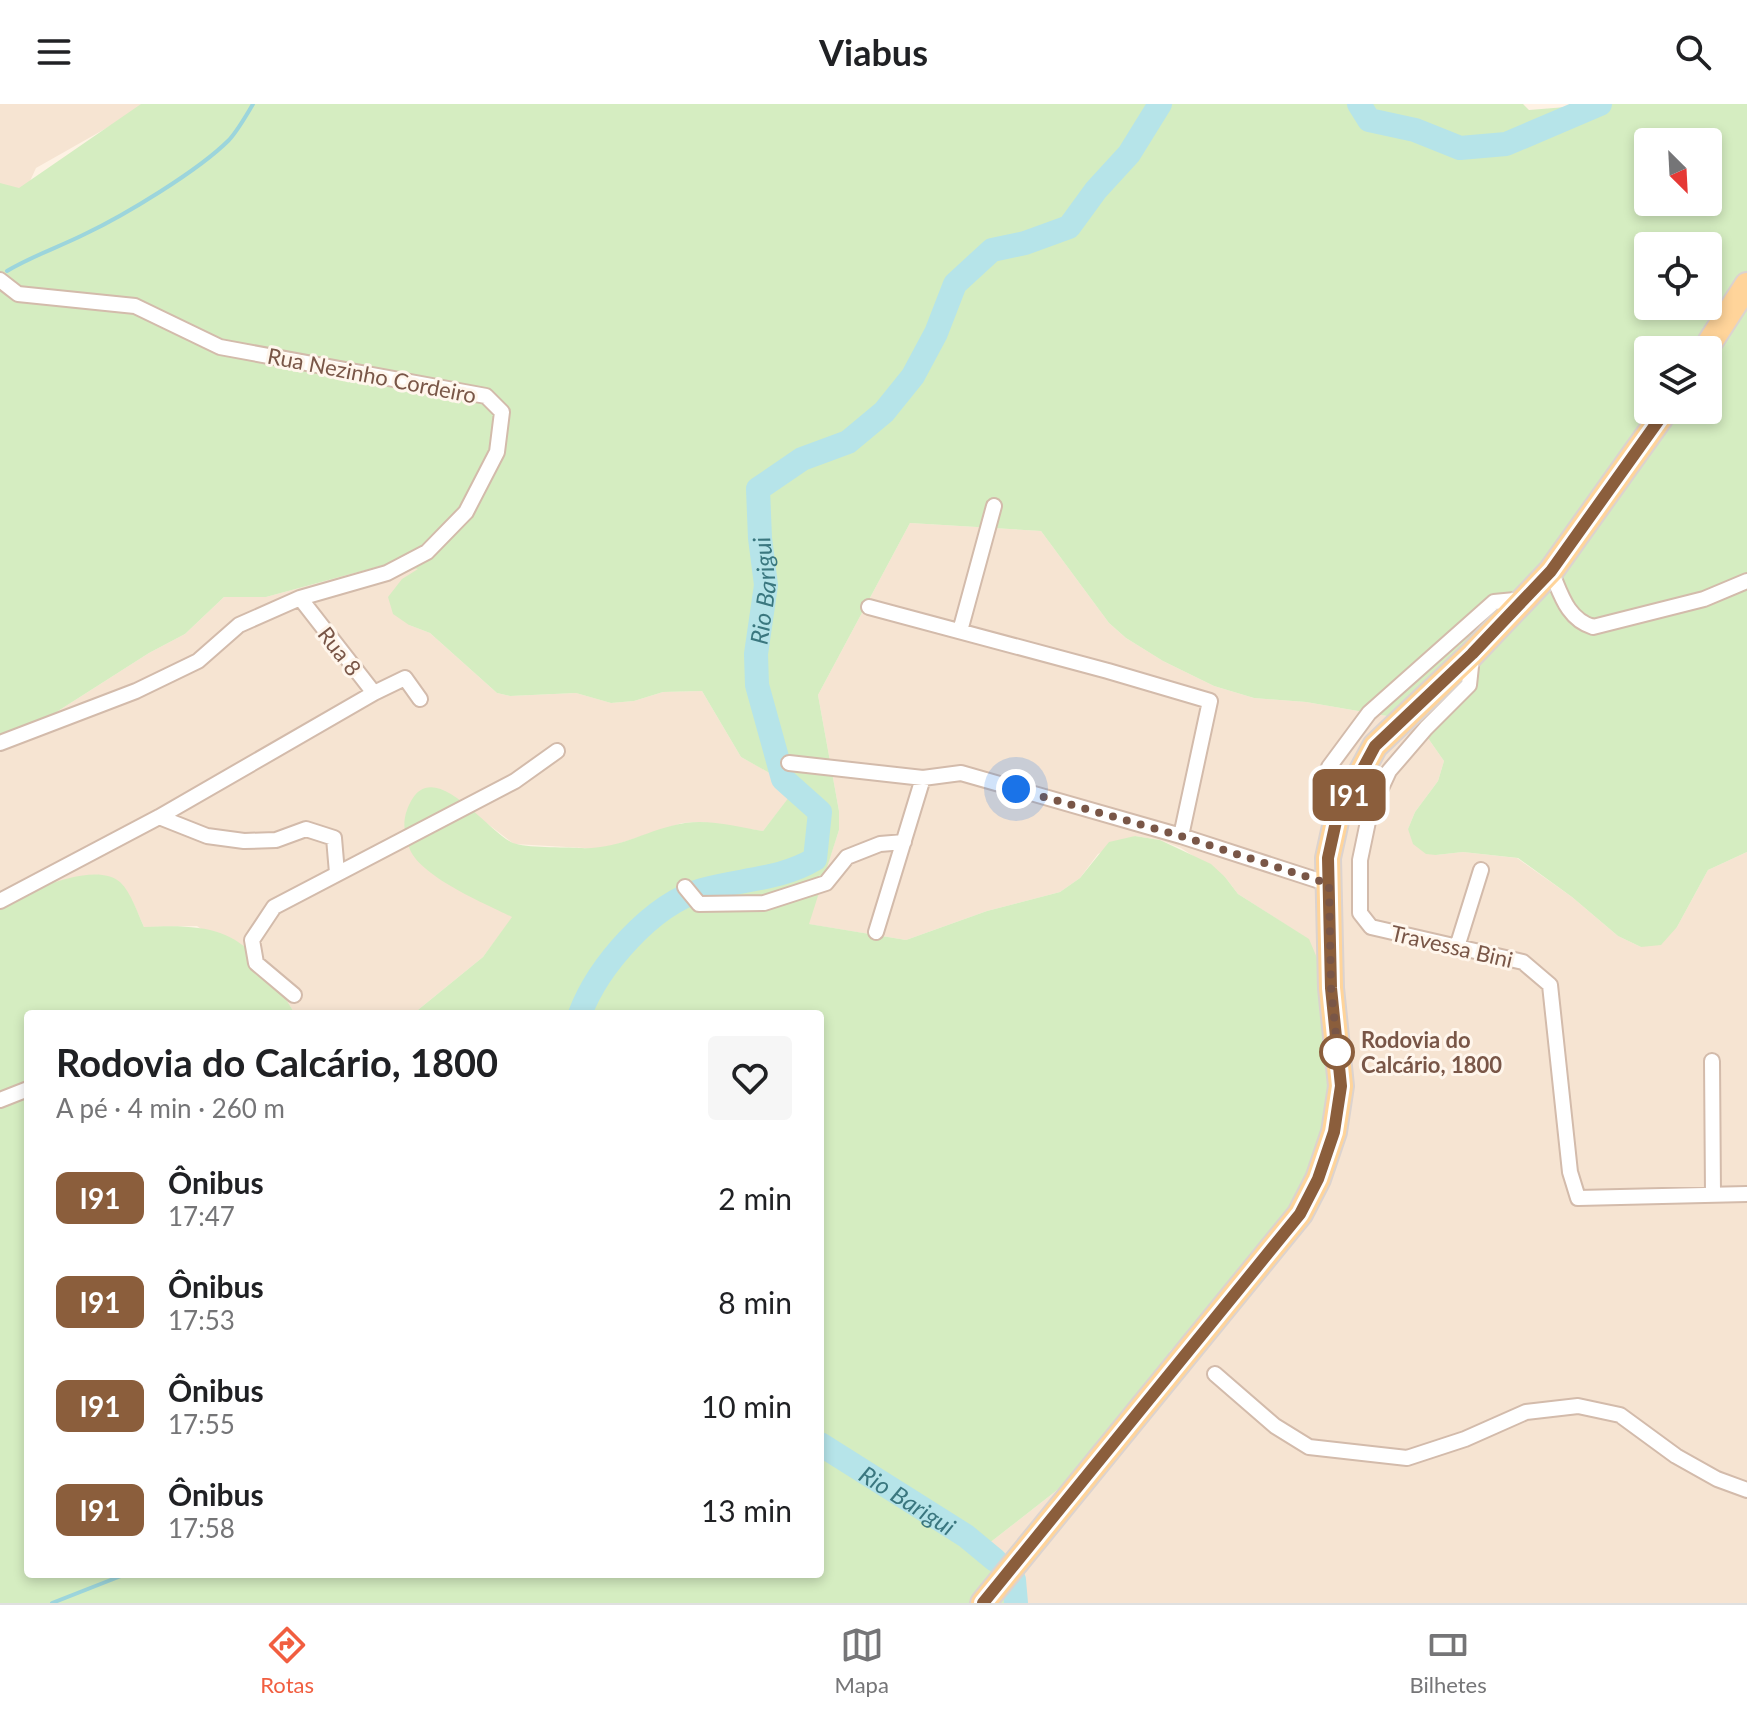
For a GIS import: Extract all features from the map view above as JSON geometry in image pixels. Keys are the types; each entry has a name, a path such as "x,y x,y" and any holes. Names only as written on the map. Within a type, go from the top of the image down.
{"main road":[{"path":"1714,336 1747,285"},
{"path":"983,1603 1300,1214 1318,1179 1334,1132 1341,1086 1331,988 1328,858 1337,817 1375,746 1472,654 1551,571 1656,424"}],"street":[{"name":"Rua Nezinho Cordeiro","path":"0,280 18,294 135,306 220,347 486,396 502,412 497,452 466,512 427,552 387,573 300,598 239,625 198,661 4,743"},
{"path":"960,631 994,506"},
{"path":"1551,571 1571,615 1582,624 1593,627 1704,599 1747,581"},
{"name":"Rua 8","path":"300,598 374,693 405,678 420,699"},
{"path":"1329,767 1369,713 1494,602 1525,599"},
{"path":"869,607 1210,701 1181,836"},
{"name":"Travessa Bini","path":"1472,654 1469,685 1389,771 1370,812 1360,860 1360,913 1371,927 1523,962 1550,985 1570,1172 1578,1198 1747,1194"},
{"path":"0,901 159,817 374,693"},
{"path":"294,995 256,963 252,940 274,907 515,781 557,751"},
{"path":"789,763 923,778 961,773 1181,836 1329,884"},
{"path":"876,932 923,778"},
{"path":"159,817 207,836 244,841 276,840 306,829 320,833 334,838 337,873"},
{"path":"685,887 699,904 764,903 826,883 847,857 880,844 904,842"},
{"path":"1457,947 1481,870"},
{"path":"1712,1061 1713,1195"},
{"path":"0,1100 24,1091"},
{"path":"1215,1374 1275,1426 1309,1447 1407,1458 1465,1439 1526,1412 1578,1406 1620,1415 1676,1456 1717,1479 1747,1490"}],"shaded area":[{"path":"0,104 208,104 133,113 36,168 25,192 0,210"},
{"path":"910,523 1041,531 1109,623 1126,638 1163,661 1214,686 1254,698 1306,702 1416,721 1444,761 1438,781 1415,812 1408,829 1436,855 1463,852 1517,858 1572,897 1618,936 1641,947 1677,927 1708,870 1747,852 1747,1603 1010,1603 983,1548 1070,1480 1160,1379 1170,1351 1199,1324 1308,939 1238,894 1225,877 1181,848 1160,840 1135,836 1098,854 1080,878 1060,892 987,911 906,940 808,924 839,830 839,811 818,695"},
{"path":"384,565 420,569 409,625 430,633 497,693 510,696 576,693 611,703 634,701 663,692 702,691 741,757 797,788 763,831 700,822 682,823 602,849 514,844 467,808 464,892 513,917 483,957 418,1010 293,1010 274,980 197,926 144,927 132,900 78,877 16,898 0,907 0,748 149,653 185,634 224,597 266,597"}],"green space":[{"path":"141,104 1523,104 1529,110 1603,104 1747,104 1747,852 1708,870 1677,927 1661,945 1641,947 1618,936 1572,897 1518,858 1463,852 1426,854 1413,844 1408,829 1415,812 1438,781 1444,761 1416,721 1306,702 1254,698 1214,686 1163,661 1126,638 1109,623 1041,531 910,523 818,695 839,811 839,830 809,924 906,940 987,911 1060,892 1080,878 1109,842 1135,836 1160,840 1211,864 1238,894 1309,939 1325,977 1335,1098 1305,1194 1199,1324 1170,1351 1160,1379 1070,1480 983,1548 1010,1603 0,1603 0,907 77,876 108,876 124,886 144,927 199,928 236,940 265,968 292,1010 24,1010 24,1578 824,1578 824,1010 418,1010 483,957 512,917 454,888 415,858 404,824 411,801 421,790 433,787 447,792 513,843 535,847 594,848 695,822 763,831 796,788 741,757 702,691 663,692 634,701 611,703 576,693 510,696 497,693 430,633 409,625 393,614 388,597 402,579 418,569 384,565 266,597 224,597 185,634 149,653 0,748 0,183 19,188"}],"waterway":[{"path":"7,271 101,226 180,178 229,140 253,104"},
{"name":"Rio Barigui","path":"582,1010 613,957 664,909 702,890 774,875 815,859 820,812 783,779 757,685 756,654 766,585 758,489 802,459 848,442 884,412 913,376 936,333 955,284 992,250 1025,243 1069,227 1096,190 1129,154 1160,104"},
{"name":"Rio Barigui","path":"1359,104 1369,120 1415,130 1460,148 1506,144 1600,104"},
{"name":"Rio Barigui","path":"824,1447 966,1536 995,1560"},
{"path":"52,1603 116,1578"},
{"name":"Rio Barigui","path":"1014,1580 1016,1603"}],"bus line":[{"name":"I91","path":"983,1603 1300,1214 1318,1179 1334,1132 1341,1086 1331,988 1328,858 1337,817 1375,746 1472,654 1551,571 1657,424"}],"place":[{"name":"Rodovia do Calcário, 1800","path":"1337,1052"}],"route":[{"path":"1016,789 1181,836 1329,884 1331,988 1339,1063 1337,1052"}]}
